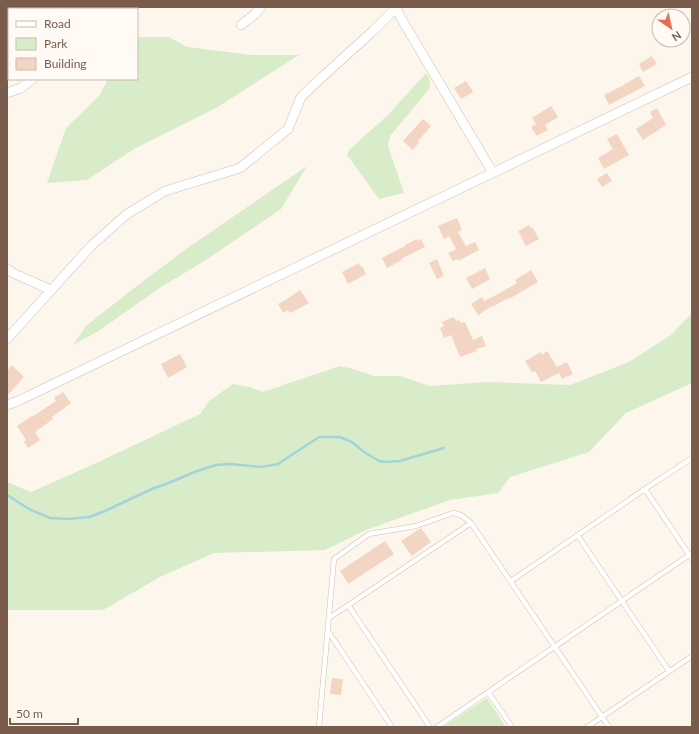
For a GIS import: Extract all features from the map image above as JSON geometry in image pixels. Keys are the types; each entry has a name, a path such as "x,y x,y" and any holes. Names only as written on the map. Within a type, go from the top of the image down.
{"street":[{"path":"241,26 261,7"},
{"path":"7,339 91,246 127,214 165,192 240,168 288,129 301,97 373,31 396,7 405,25 493,173"},
{"path":"7,406 692,78"},
{"path":"7,93 21,88 31,80"},
{"path":"7,269 51,290"}],"lane":[{"path":"511,581 692,458"},
{"path":"437,727 555,646 691,556 645,489"},
{"path":"319,727 334,559 368,534 416,526 453,513 461,515 471,523 609,727"},
{"path":"329,618 471,523"},
{"path":"578,536 670,671"},
{"path":"348,605 430,727"},
{"path":"328,631 392,727"},
{"path":"587,727 692,656"},
{"path":"488,692 512,727"}],"green space":[{"path":"138,37 169,37 187,47 252,55 299,55 216,108 134,149 87,180 47,183 66,128 99,96 107,80 138,80"},
{"path":"426,73 429,78 430,88 390,136 388,146 404,193 379,199 347,155 349,150 389,114"},
{"path":"307,166 281,209 206,260 161,287 100,330 73,345 86,326 138,285 189,247"},
{"path":"692,313 692,383 626,413 589,452 510,477 498,493 450,500 366,530 325,550 214,553 160,577 103,610 7,610 7,482 31,492 200,414 209,401 233,384 249,387 263,392 340,366 374,376 400,376 430,386 487,382 570,385 629,362 671,335"},
{"path":"487,698 506,727 443,727"}],"building":[{"path":"652,56 657,64 643,72 639,64"},
{"path":"639,76 645,86 609,105 604,95"},
{"path":"466,81 473,92 461,99 454,88"},
{"path":"551,106 558,117 545,125 548,130 537,136 531,127 536,124 532,118"},
{"path":"657,108 666,125 643,140 636,129 653,118 650,112"},
{"path":"423,119 431,126 418,141 419,142 413,150 403,141"},
{"path":"617,134 629,155 604,169 598,158 613,149 607,139"},
{"path":"607,173 612,181 602,187 597,179"},
{"path":"457,218 462,230 458,232 466,246 475,242 479,250 458,261 457,259 453,261 448,253 456,249 449,236 444,239 438,226"},
{"path":"529,225 530,228 532,227 539,239 526,246 518,231"},
{"path":"417,239 418,241 421,239 425,247 387,268 382,258"},
{"path":"437,259 444,276 437,279 429,263"},
{"path":"359,263 366,274 348,284 342,272"},
{"path":"485,268 490,279 472,289 466,278"},
{"path":"531,270 538,282 478,315 471,304 482,297 484,301 502,292 517,283 515,280"},
{"path":"300,290 309,303 290,313 288,310 283,313 278,304"},
{"path":"454,317 456,321 459,320 461,323 465,322 473,340 482,336 486,346 460,357 451,335 444,338 440,328 444,326 442,322"},
{"path":"547,351 557,367 567,362 573,374 562,379 559,373 541,382 535,371 532,372 525,361 541,352 542,355"},
{"path":"180,354 187,367 168,378 161,364"},
{"path":"12,365 24,377 7,396 7,371"},
{"path":"63,392 71,403 35,432 40,440 28,448 24,442 26,440 17,426 56,401 54,398"},
{"path":"421,528 431,542 412,556 401,541"},
{"path":"385,541 394,554 348,584 340,571"},
{"path":"332,678 343,679 341,695 330,694"}],"waterway":[{"path":"7,495 29,509 50,518 68,519 89,517 154,488 216,465 230,464 261,467 278,464 319,437 340,437 352,442 364,452 379,461 386,462 400,461 444,448"}]}
